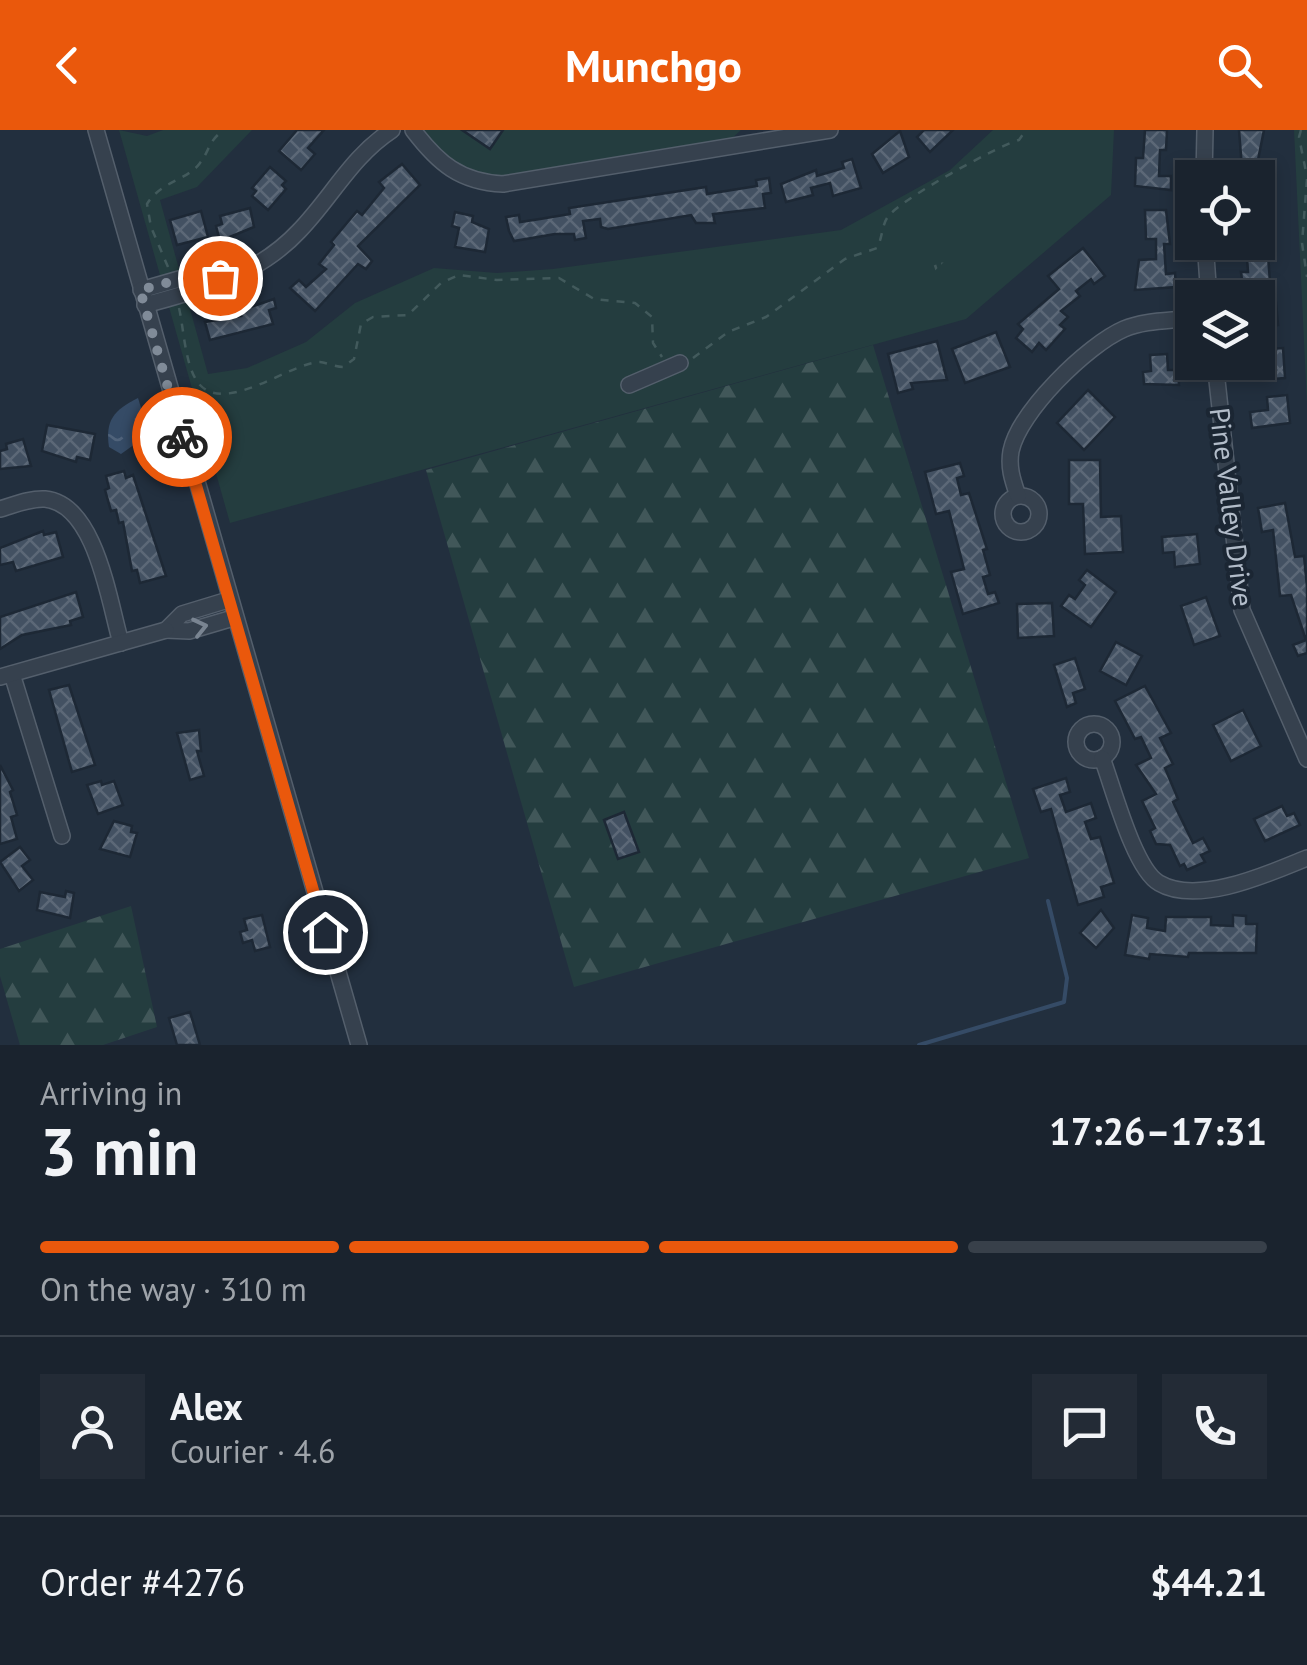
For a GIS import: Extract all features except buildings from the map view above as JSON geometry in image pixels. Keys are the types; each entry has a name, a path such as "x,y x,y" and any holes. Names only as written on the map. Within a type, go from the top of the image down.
{"street":[{"path":"96,130 233,618 359,1045"},
{"path":"142,298 175,289 212,288 220,278 251,270 269,260 301,229 350,164 392,130"},
{"path":"413,130 440,164 461,176 492,183 750,137 830,130"},
{"path":"1204,160 1205,130"},
{"path":"1018,496 1010,472 1012,447 1026,417 1042,398 1120,331 1147,322 1175,320"},
{"path":"629,385 680,363"},
{"name":"Pine Valley Drive","path":"1216,380 1242,610 1307,759"},
{"path":"0,510 42,499 76,514 88,534 121,642"},
{"path":"166,630 182,614 228,600"},
{"path":"62,836 6,675 166,630 189,631 233,618"},
{"path":"1102,758 1141,862 1158,883 1184,890 1243,884 1307,858"}],"path":[{"path":"224,130 210,139 202,162 172,178 147,204 150,227 175,289 194,373 201,386 217,394 276,380 319,362 343,368 354,359 361,324 374,317 408,314 441,282 459,275 497,280 546,276 594,299 634,303 652,317 656,352 680,363 728,332 766,316 846,260 877,248 887,217 926,186 967,168 994,146 1019,140 1026,130"},
{"path":"1302,130 1299,137 1307,178 1302,242 1307,277"}],"green space":[{"path":"119,130 147,136 163,130 252,130 197,187 160,200 208,374 247,368 306,342 355,303 434,268 497,273 553,269 841,230 950,170 993,130 1114,130 1111,195 966,319 230,523"},
{"path":"424,130 741,130 730,140 501,176 476,173 456,164"},
{"path":"1294,130 1307,130 1307,405"},
{"path":"935,244 946,251 945,261 923,282 909,280 906,269 910,258"},
{"path":"873,345 1029,858 574,987 426,470"},
{"path":"131,906 157,1027 103,1045 20,1045 0,976 0,949"}],"water":[{"path":"138,398 149,434 121,454 109,447 110,423 117,412"}],"waterway":[{"path":"919,1045 1064,1002 1067,978 1048,901"}],"way so far":[{"path":"182,437 140,290 207,272 220,278"}],"route":[{"path":"182,437 325,932"}]}
